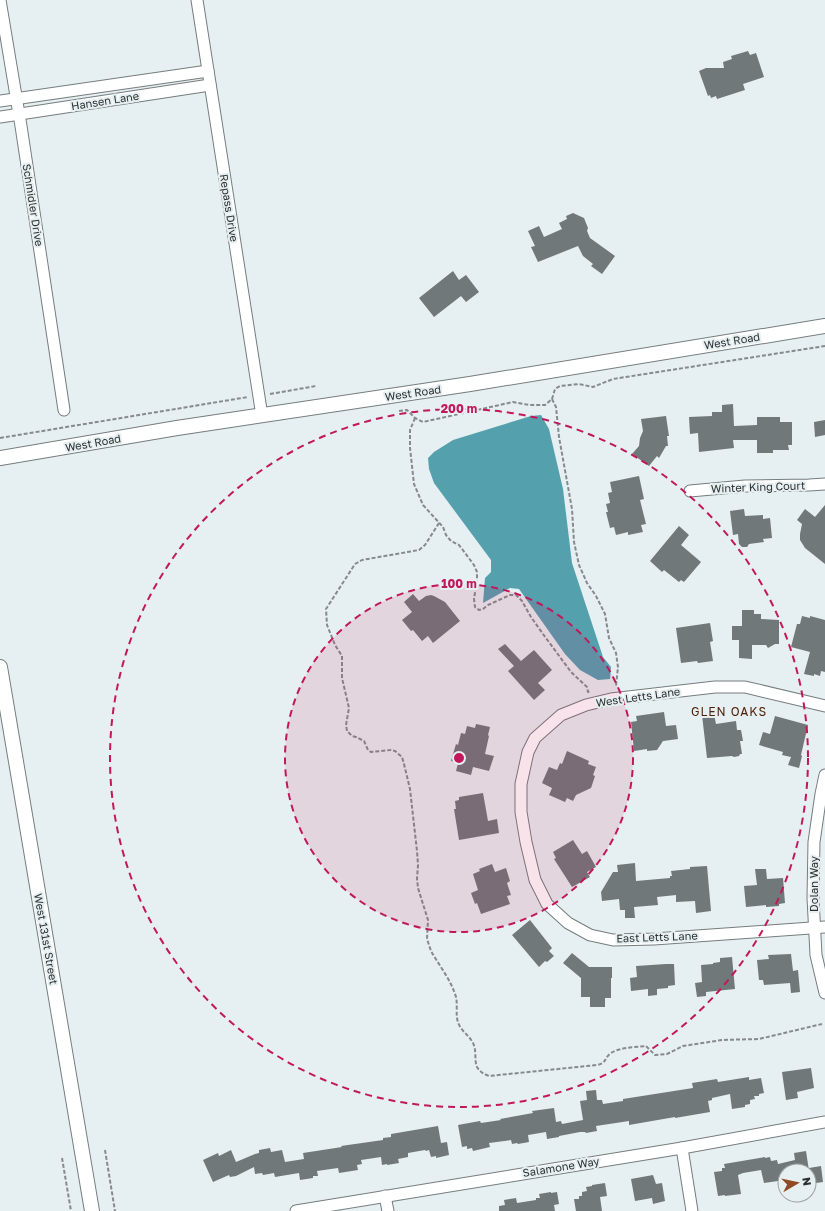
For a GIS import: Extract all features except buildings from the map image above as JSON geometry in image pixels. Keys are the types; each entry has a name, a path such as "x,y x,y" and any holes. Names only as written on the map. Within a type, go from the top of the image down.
{"street":[{"name":"Schmidler Drive","path":"0,0 17,99 64,410"},
{"name":"Repass Drive","path":"196,0 262,416"},
{"name":"Hansen Lane","path":"0,101 208,71"},
{"name":"Hansen Lane","path":"0,117 210,85"},
{"name":"West Road","path":"0,458 177,428 470,384 825,326"},
{"name":"Winter King Court","path":"690,491 744,486 825,484"},
{"name":"West 131st Street","path":"0,667 92,1211"},
{"name":"West Letts Lane","path":"521,812 520,784 528,752 535,738 561,715 586,705 611,699 715,687 745,687 825,706"},
{"name":"Dolan Way","path":"825,775 814,842 813,898 820,927 816,955 825,993"},
{"name":"East Letts Lane","path":"521,812 535,880 547,904 568,923 590,935 613,940 654,939 820,927"},
{"name":"Salamone Way","path":"296,1211 682,1148 825,1122"},
{"path":"682,1148 692,1211"},
{"path":"385,1196 388,1211"}],"path":[{"path":"399,411 408,410 415,418 423,422 513,402 530,405 545,405 552,400 555,389 560,386 579,384 593,387 613,379 825,346"},
{"path":"0,438 316,386"},
{"path":"552,400 556,407 559,437 572,509 574,542 579,565 587,583 596,596 605,614 609,638 616,652 618,667 617,686 610,688"},
{"path":"415,418 410,430 410,448 414,484 423,505 443,527 446,535 459,545 474,565 478,580 474,599 475,606 477,609 483,609 488,605 510,595 518,597 522,600 531,617 571,672 587,687 588,692 595,690"},
{"path":"439,523 425,545 419,550 362,560 355,564 326,609 326,615 327,625 335,646 342,656 342,678 349,708 346,725 349,734 364,741 368,750 371,752 391,750 402,756 410,789 417,851 418,888 428,920 428,944 456,996 457,1018 462,1031 470,1037 476,1050 476,1062 479,1070 489,1076 597,1065 603,1064 611,1053 618,1050 646,1046 655,1055 661,1055 667,1054 683,1046 722,1040 759,1038 822,1024"},
{"path":"105,1150 115,1211"},
{"path":"62,1158 71,1211"}],"water":[{"path":"541,415 549,429 563,489 572,563 603,657 611,667 610,679 598,680 580,670 565,654 519,589 510,588 483,603 485,578 491,572 491,560 434,483 429,469 428,458 434,452 453,440 531,416"}],"district":[{"name":"GLEN OAKS","path":"729,712"}]}
